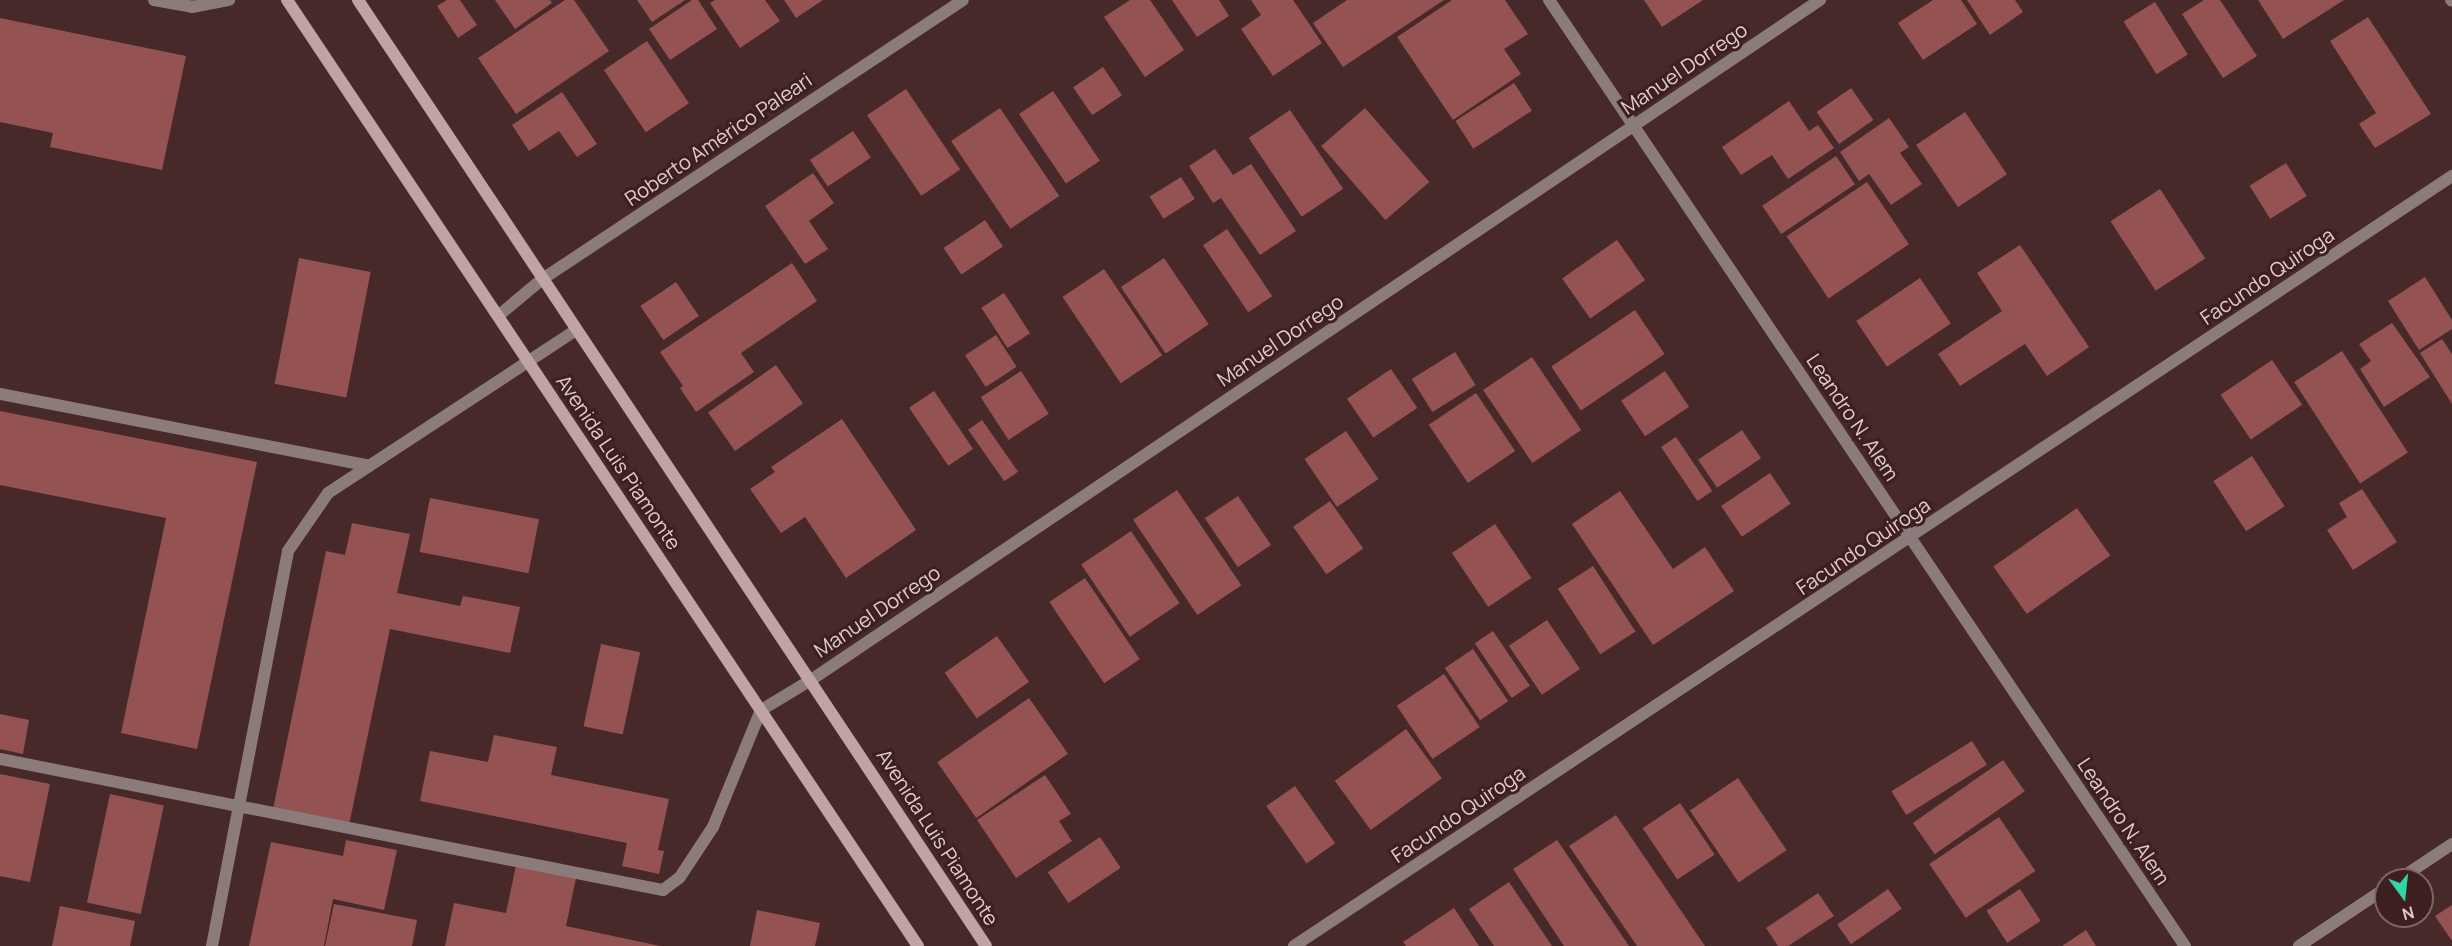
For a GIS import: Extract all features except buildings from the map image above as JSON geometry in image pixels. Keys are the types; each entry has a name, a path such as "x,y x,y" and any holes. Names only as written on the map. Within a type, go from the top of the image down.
{"street":[{"path":"154,0 192,7 229,0"},
{"name":"Avenida Luis Piamonte","path":"287,0 918,946"},
{"name":"Avenida Luis Piamonte","path":"358,0 541,280 986,946"},
{"name":"Roberto Américo Paleari","path":"498,316 541,280 963,0"},
{"name":"Leandro N. Alem","path":"1549,0 2185,946"},
{"name":"Manuel Dorrego","path":"761,710 810,680 1820,0"},
{"name":"Facundo Quiroga","path":"1294,946 1911,538 2452,176"},
{"path":"212,946 241,807 288,551 328,493 575,331"},
{"path":"0,394 369,466"},
{"path":"0,759 663,890 680,877 713,827 761,710"},
{"path":"2416,868 2452,844"},
{"path":"2299,946 2374,896"}]}
